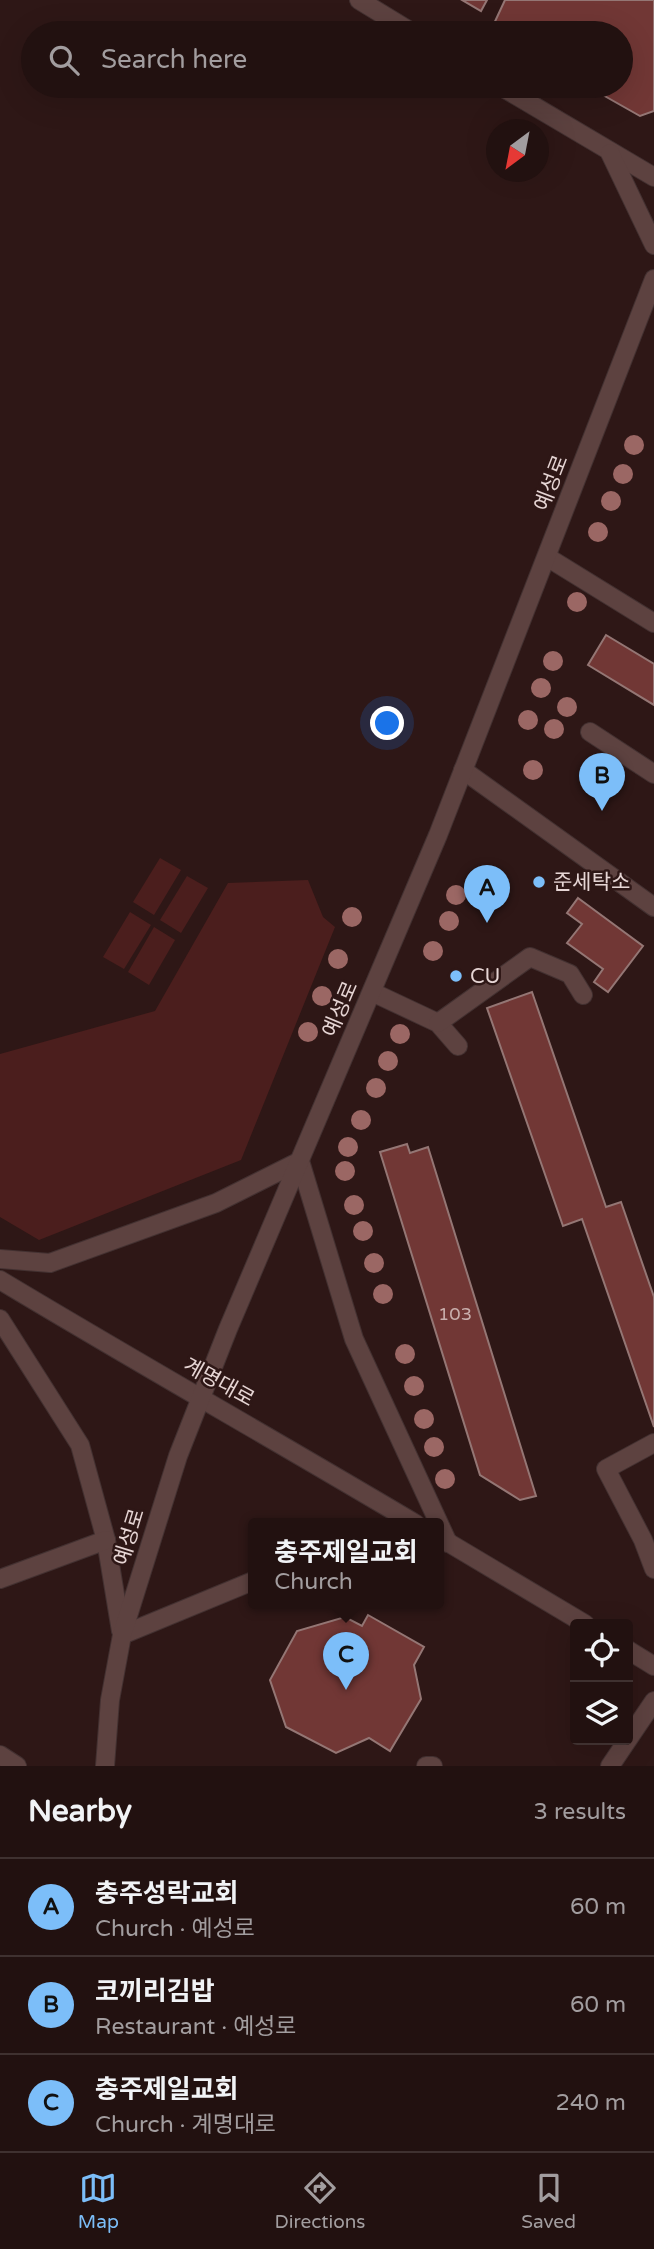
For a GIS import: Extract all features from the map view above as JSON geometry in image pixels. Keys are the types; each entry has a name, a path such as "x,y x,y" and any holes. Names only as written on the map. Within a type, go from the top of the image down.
{"street":[{"path":"359,0 393,21"},
{"path":"520,98 654,177"},
{"path":"610,153 654,245"},
{"name":"예성로","path":"104,1766 110,1700 122,1635 178,1456 463,771 654,279"},
{"path":"547,557 654,623"},
{"path":"590,732 654,774"},
{"path":"463,771 654,907"},
{"path":"438,1023 530,957 570,974 583,995"},
{"path":"372,992 438,1023 458,1046"},
{"path":"0,1259 50,1263 216,1203 300,1161 354,1339 432,1518"},
{"name":"계명대로","path":"0,1280 406,1518"},
{"path":"0,1319 80,1445 106,1540 122,1635 248,1583"},
{"path":"654,1443 606,1469 643,1540 654,1569"},
{"path":"0,1579 106,1540"},
{"path":"444,1543 576,1619"},
{"path":"633,1653 654,1666"},
{"path":"610,1766 654,1701"},
{"path":"0,1755 17,1766"},
{"path":"426,1766 433,1766"}],"shaded area":[{"path":"160,858 181,870 154,915 133,902"},
{"path":"187,876 208,888 181,933 160,920"},
{"path":"308,880 323,917 335,927 241,1160 39,1240 0,1217 0,1054 155,1011 228,883"},
{"path":"130,912 151,925 124,969 103,957"},
{"path":"154,927 175,940 149,985 128,972"}],"building":[{"path":"462,0 487,0 481,11"},
{"path":"505,0 654,0 654,111 640,116 608,98 633,98 633,21 495,21"},
{"path":"606,635 654,664 654,705 588,665"},
{"path":"578,898 643,946 608,992 594,982 603,969 567,943 582,924 567,913"},
{"path":"532,992 606,1207 621,1202 654,1297 654,1427 582,1219 563,1226 487,1008"},
{"path":"407,1144 410,1153 428,1147 536,1496 520,1500 480,1475 380,1152"},
{"path":"368,1615 424,1647 414,1665 421,1699 390,1751 369,1738 336,1753 286,1727 270,1680 297,1631 345,1617 362,1626"}],"place":[{"name":"코끼리김밥","path":"602,811"},
{"name":"준세탁소","path":"539,882"},
{"name":"충주성락교회","path":"487,923"},
{"name":"CU","path":"456,976"},
{"name":"충주제일교회","path":"346,1690"}]}
